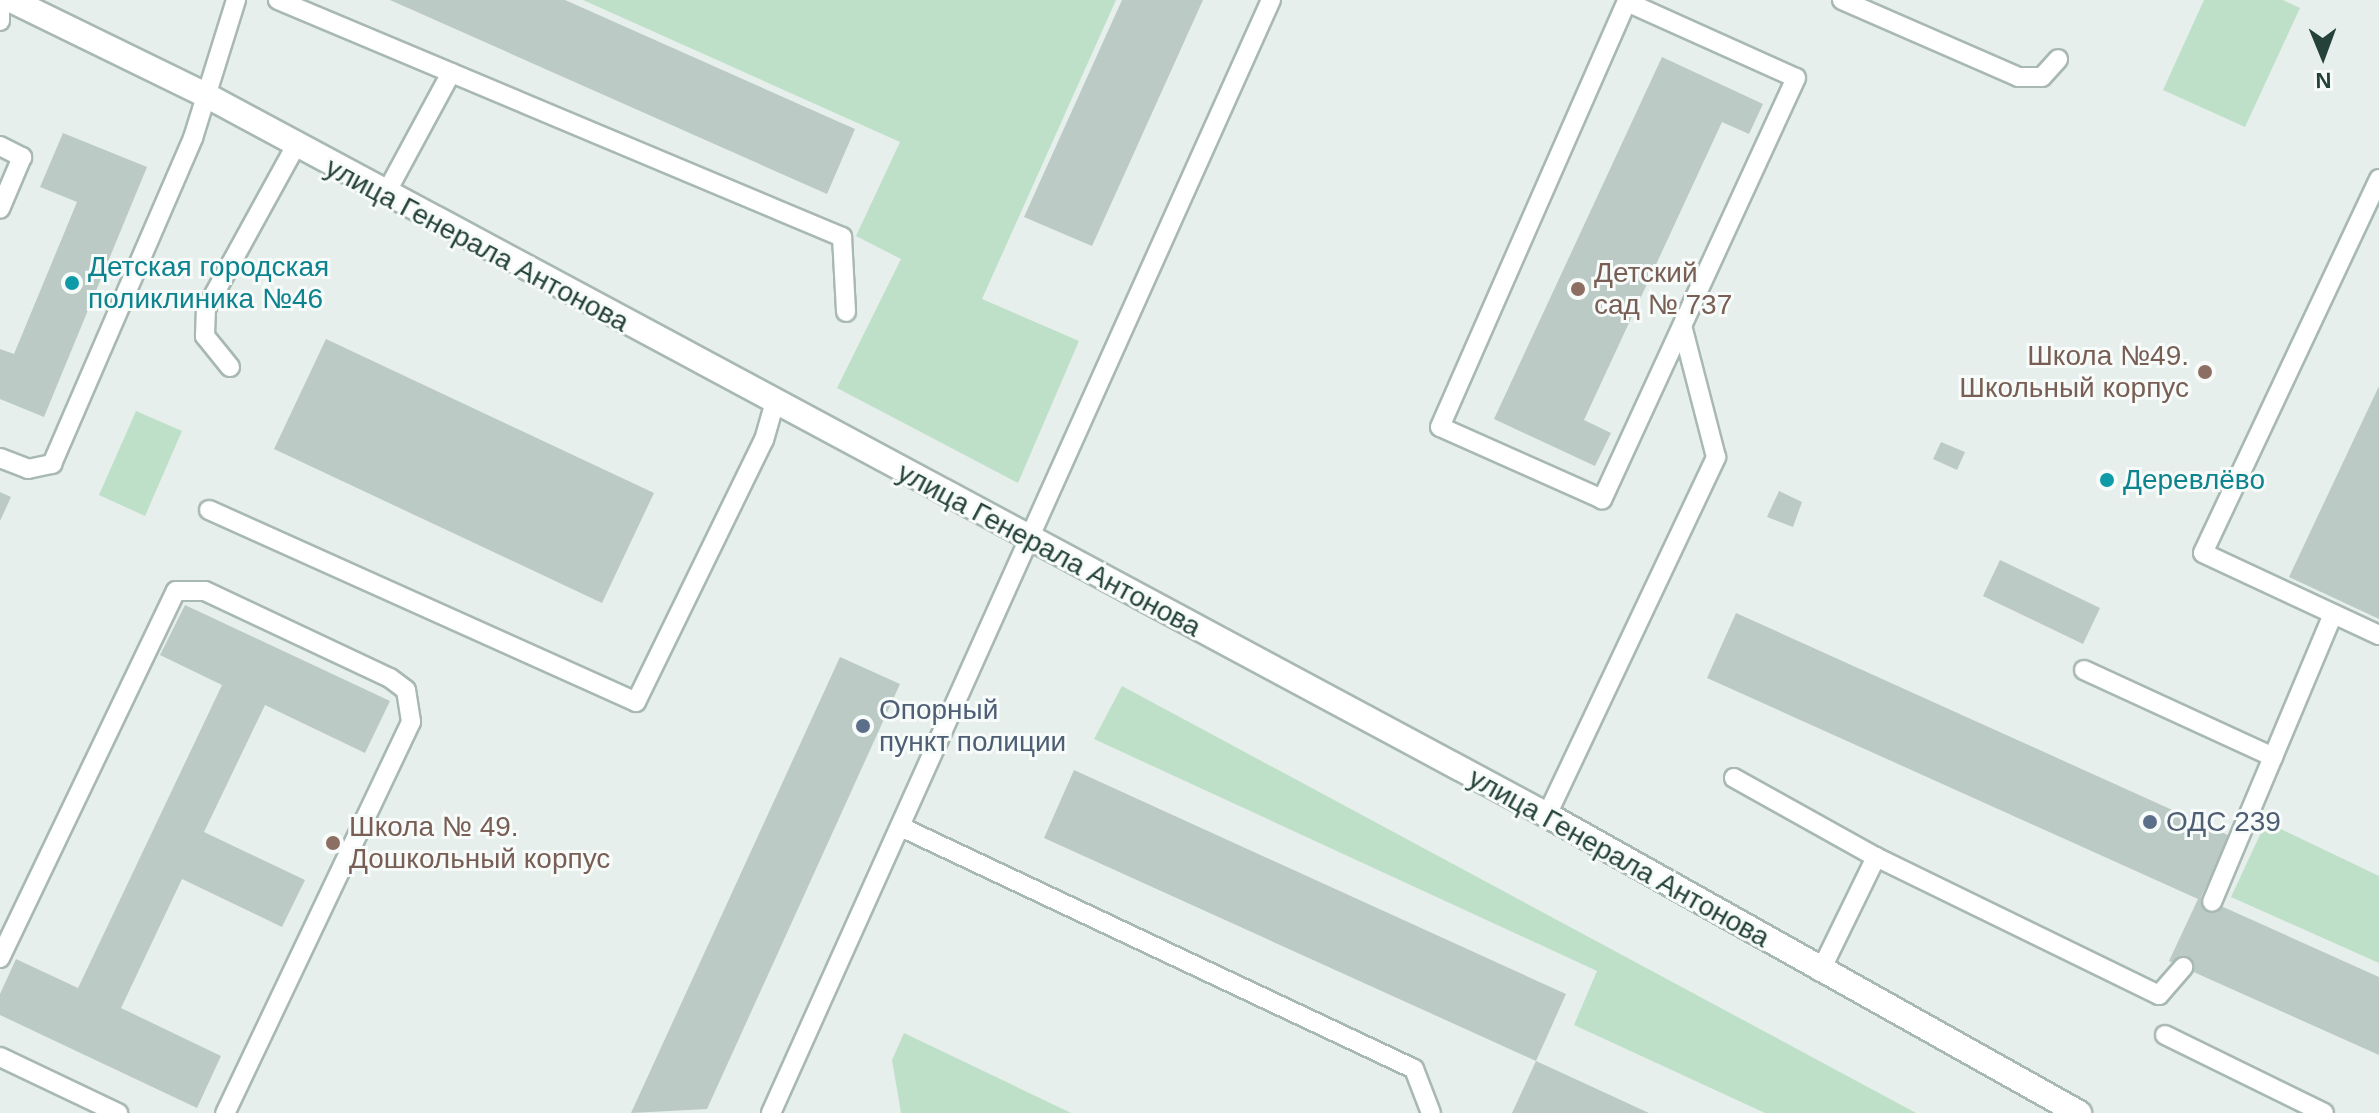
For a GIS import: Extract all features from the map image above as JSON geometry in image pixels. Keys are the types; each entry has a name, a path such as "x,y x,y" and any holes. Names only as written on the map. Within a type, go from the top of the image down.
{"street":[{"name":"улица Генерала Антонова","path":"11,0 202,93 295,147 774,405 1547,815 1820,972 2079,1113"}],"lane":[{"path":"0,0 0,21"},
{"path":"0,458 28,469 52,464 193,138 202,93 236,0"},
{"path":"278,0 842,237 846,312"},
{"path":"771,1113 1271,0"},
{"path":"1842,0 2018,77 2042,77 2058,59"},
{"path":"1547,815 1716,457 1682,326 1796,78 1627,2 1440,427 1602,499 1682,326"},
{"path":"385,195 451,73"},
{"path":"0,146 22,157 0,209"},
{"path":"230,367 205,336 206,309 295,147"},
{"path":"2379,179 2203,553 2379,635"},
{"path":"209,510 636,702 764,440 774,405"},
{"path":"0,958 176,591 205,591 390,678 406,690 411,722 225,1113"},
{"path":"2212,902 2333,614"},
{"path":"2084,670 2273,757"},
{"path":"1734,778 1876,857 2159,995 2183,967"},
{"path":"901,827 1414,1069 1431,1113"},
{"path":"1820,972 1876,857"},
{"path":"2165,1035 2323,1113"},
{"path":"0,1057 118,1113"}],"green space":[{"path":"583,0 1116,0 982,299 1079,341 1018,483 837,388 901,259 856,236 900,142"},
{"path":"2204,0 2283,0 2300,8 2245,127 2163,90"},
{"path":"136,411 182,431 145,516 99,495"},
{"path":"1122,686 1916,1113 1765,1113 1574,1025 1597,971 1094,739"},
{"path":"2266,822 2379,876 2379,963 2231,897"},
{"path":"904,1033 1071,1113 901,1113 892,1060"}],"building":[{"path":"390,0 565,0 855,129 827,194"},
{"path":"1122,0 1203,0 1092,246 1024,217"},
{"path":"1662,57 1763,104 1749,134 1722,122 1584,420 1611,433 1595,466 1494,419"},
{"name":"Детская городская поликлиника №46","path":"63,133 147,167 44,417 0,399 0,349 14,354 77,202 40,187"},
{"path":"326,339 654,493 602,603 274,449"},
{"path":"2379,386 2379,619 2289,577"},
{"path":"1941,442 1965,452 1957,470 1933,459"},
{"path":"1779,491 1802,502 1793,527 1767,517"},
{"path":"0,492 11,497 0,521"},
{"path":"2000,560 2100,608 2083,644 1983,596"},
{"path":"185,605 390,701 365,753 265,705 204,832 305,880 282,927 182,879 121,1008 221,1056 197,1108 0,1015 0,994 16,959 78,988 222,685 160,655"},
{"path":"1736,613 2230,836 2201,897 2379,977 2379,1055 2169,961 2198,899 1707,678"},
{"path":"840,657 900,684 707,1109 631,1113"},
{"path":"1074,770 1566,994 1536,1061 1044,838"},
{"path":"1536,1061 1649,1113 1512,1113"}],"place":[{"name":"Детская городская поликлиника №46","path":"72,283"},
{"name":"Детский сад № 737","path":"1578,289"},
{"name":"Школа №49. Школьный корпус","path":"2205,372"},
{"name":"Деревлёво","path":"2107,480"},
{"name":"Опорный пункт полиции","path":"863,726"},
{"name":"ОДС 239","path":"2150,822"},
{"name":"Школа № 49. Дошкольный корпус","path":"333,843"}]}
